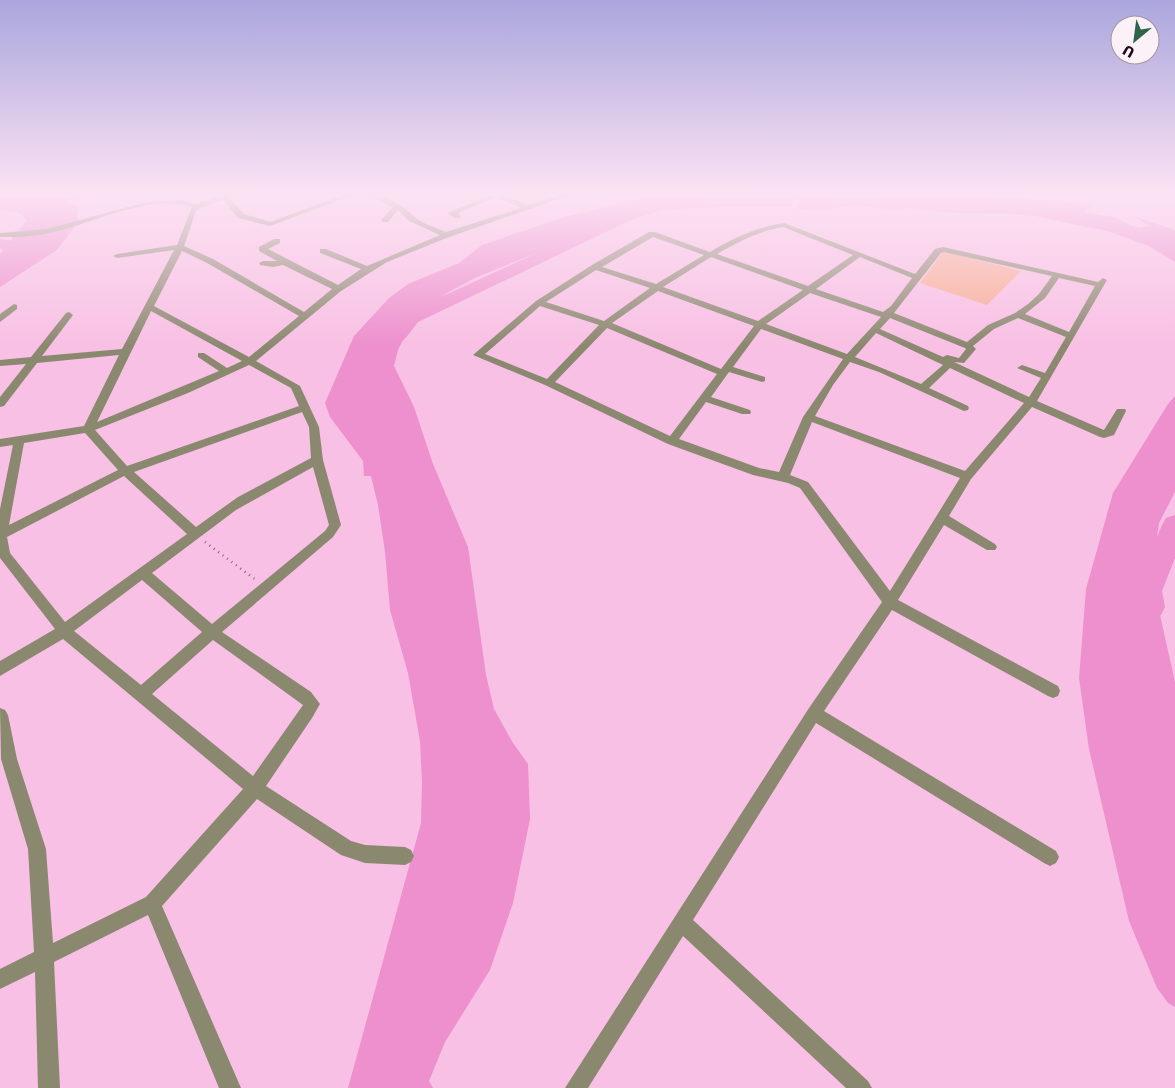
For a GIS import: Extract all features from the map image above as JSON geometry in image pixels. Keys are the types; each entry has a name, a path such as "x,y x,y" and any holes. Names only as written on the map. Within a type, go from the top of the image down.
{"street":[{"path":"270,245 262,249 338,290"},
{"path":"0,443 88,428 184,391 227,372 250,361 367,269 420,245"},
{"path":"633,245 594,267 540,303 478,355 549,383 672,441 757,472 797,481 811,492 890,602 1053,691"},
{"path":"684,245 808,289 886,314 968,346 971,349 962,360 948,358 946,363 923,388"},
{"path":"549,383 606,324 656,286 730,245"},
{"path":"835,245 917,277"},
{"path":"117,256 180,247 210,261 305,316"},
{"path":"88,428 148,306 180,247"},
{"path":"578,1087 814,713 890,602 967,476 1030,403 1102,282 1057,275 944,249 938,251 848,358 808,417 797,438 783,477"},
{"path":"323,251 367,269"},
{"path":"672,441 759,325 859,254"},
{"path":"263,263 273,265 284,262"},
{"path":"594,267 656,286 848,358 923,388 964,408"},
{"path":"968,346 991,327 1018,315 1042,296 1057,275"},
{"path":"540,303 606,324 724,370 762,378"},
{"path":"142,694 212,632 329,534 335,525 317,460 314,427 295,386 148,306"},
{"path":"0,319 14,307"},
{"path":"0,404 69,314"},
{"path":"1018,315 1071,336"},
{"path":"874,329 1030,403 1104,434 1114,428 1121,411"},
{"path":"0,363 125,352"},
{"path":"201,355 227,372"},
{"path":"1022,368 1047,377"},
{"path":"704,398 746,412"},
{"path":"1,541 125,471 305,407"},
{"path":"808,417 967,476"},
{"path":"88,428 125,471 195,534"},
{"path":"19,441 1,541 5,555 64,631 255,788 347,849 365,854 404,856"},
{"path":"0,669 64,631 195,534 250,496 290,477 317,460"},
{"path":"942,518 992,547"},
{"path":"0,979 152,903 255,788 312,704 306,697 212,632 143,573"},
{"path":"814,713 1050,857"},
{"path":"0,715 9,759 37,849 49,1088"},
{"path":"152,903 230,1088"},
{"path":"682,922 861,1088"}],"path":[{"path":"195,534 266,587"}],"shaded area":[{"path":"7,245 61,245 57,250 0,287 0,254"},
{"path":"482,245 557,245 475,278 447,293 414,317 398,350 394,366 414,407 433,464 468,547 486,675 494,709 513,743 528,764 530,819 513,903 490,970 445,1042 429,1081 433,1088 348,1088 421,823 422,782 420,741 408,673 390,610 385,552 378,505 371,476 364,476 363,461 330,417 325,403 354,336 389,298 408,284 459,263"},
{"path":"1146,245 1175,245 1175,262"},
{"path":"943,252 1021,271 987,305 920,283"},
{"path":"1175,396 1175,492 1159,523 1154,558 1156,597 1175,682 1175,1007 1168,1003 1157,988 1129,921 1089,749 1079,678 1086,589 1113,493 1168,404"}],"waterway":[{"path":"0,272 28,252 18,247 5,245"},
{"path":"391,342 411,318 567,245"},
{"path":"1159,245 1175,253"},
{"path":"1151,607 1148,591 1175,525"}]}
